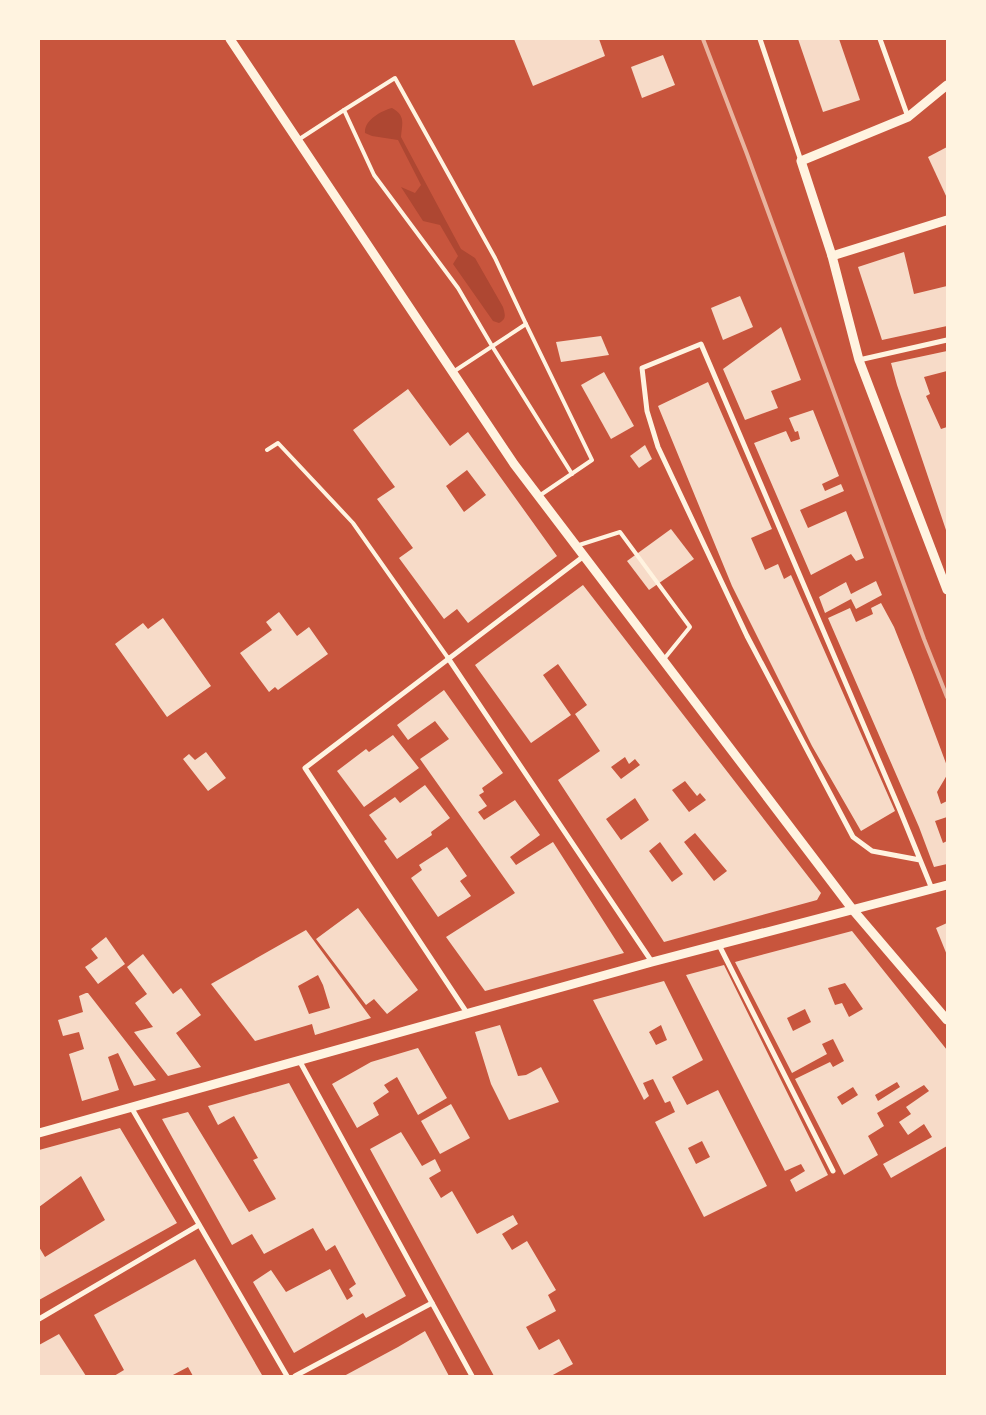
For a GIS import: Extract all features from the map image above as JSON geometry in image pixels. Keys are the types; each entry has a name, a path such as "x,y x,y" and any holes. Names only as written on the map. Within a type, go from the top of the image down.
{"street":[{"path":"230,39 514,464 852,910 947,1020"},
{"path":"760,39 832,256 859,360 947,590"},
{"path":"880,39 908,117"},
{"path":"801,161 908,117 947,85"},
{"path":"832,256 947,220"},
{"path":"859,360 947,340"},
{"path":"920,860 872,851 853,837 747,636 658,447 647,411 642,368 701,344 920,860 932,889"},
{"path":"466,1013 305,768 584,556"},
{"path":"448,658 652,962"},
{"path":"39,1133 652,962 947,885"},
{"path":"719,945 833,1171"},
{"path":"299,1060 472,1376"},
{"path":"131,1107 286,1376"},
{"path":"39,1319 199,1225"},
{"path":"295,1376 432,1303"}],"lane":[{"path":"298,140 395,78 495,258 592,460 538,496"},
{"path":"344,110 374,175 458,288 572,474"},
{"path":"453,372 526,324"},
{"path":"267,450 278,443 353,523 448,658"},
{"path":"576,546 620,532 690,627 663,660"}],"shaded area":[{"path":"392,108 401,117 401,137 461,249 475,258 503,307 504,318 499,323 493,321 453,264 458,256 440,225 423,221 401,187 415,193 421,185 398,140 365,133 365,128 370,120 383,111"}],"building":[{"path":"514,39 599,39 605,56 533,86"},
{"path":"798,39 839,39 860,100 823,112"},
{"path":"663,55 675,85 642,98 631,67"},
{"path":"947,147 947,198 928,157"},
{"path":"904,252 914,294 947,286 947,326 882,340 858,267"},
{"path":"740,296 753,327 723,340 711,308"},
{"path":"781,327 801,380 771,391 778,408 745,420 723,369"},
{"path":"601,336 609,355 561,362 556,342"},
{"path":"947,351 947,371 924,377 930,394 926,396 941,429 947,427 947,533 891,363"},
{"path":"604,372 634,426 611,439 581,385"},
{"path":"708,382 772,529 751,538 765,570 778,564 784,579 791,575 895,811 861,831 812,746 732,586 658,406"},
{"path":"408,389 450,446 468,432 557,556 468,623 457,609 444,619 399,558 413,548 377,499 395,487 353,430","holes":["467,470 486,495 464,512 446,486"]},
{"path":"813,410 839,476 822,484 825,491 841,484 844,491 800,510 808,528 846,511 864,558 856,561 851,554 811,575 754,443 786,431 791,442 800,439 798,431 795,432 789,418"},
{"path":"645,445 652,459 639,468 630,456"},
{"path":"671,529 694,559 649,590 627,561"},
{"path":"876,581 882,595 856,609 851,599 825,613 819,597 846,582 851,594"},
{"path":"583,585 821,893 817,900 664,942 558,780 600,751 575,714 587,705 558,664 543,675 571,715 531,743 475,665","holes":["625,757 629,764 635,759 640,765 621,779 611,767","685,781 697,796 700,793 706,800 689,812 672,790","635,798 649,820 621,840 606,819","695,833 727,871 714,881 684,842","660,842 683,874 672,882 649,851"]},
{"path":"881,603 894,627 947,766 947,775 937,792 941,804 947,801 947,817 935,821 943,843 947,841 947,864 934,867 919,827 828,618 850,608 856,622 873,614 871,608"},
{"path":"279,612 297,636 309,627 328,654 278,690 275,687 269,692 240,653 272,630 266,622"},
{"path":"163,618 211,686 167,717 115,644 143,623 148,629"},
{"path":"444,690 503,773 482,788 484,792 479,795 487,806 478,812 484,820 515,800 540,835 510,857 516,865 553,842 624,953 485,991 446,937 515,893 420,759 449,739 435,721 408,740 397,725"},
{"path":"393,735 419,768 364,807 337,771 366,749 369,752"},
{"path":"206,752 226,778 208,791 183,759 189,754 195,760"},
{"path":"425,785 450,818 431,832 432,835 397,859 384,841 387,839 369,815 395,797 400,803"},
{"path":"447,847 467,876 460,881 471,896 438,917 411,878 422,870 419,865"},
{"path":"358,908 418,990 387,1014 374,999 366,1005 316,939"},
{"path":"947,923 947,955 936,928"},
{"path":"306,930 371,1018 315,1035 312,1024 255,1041 211,984","holes":["318,975 330,1008 309,1014 298,986"]},
{"path":"852,931 947,1050 947,1146 891,1178 883,1164 932,1137 924,1124 908,1135 899,1122 911,1114 906,1107 929,1091 924,1085 877,1113 884,1126 868,1136 878,1155 844,1175 795,1079 830,1062 833,1067 844,1061 833,1039 822,1044 827,1054 792,1073 735,962","holes":["845,983 863,1009 849,1017 842,1003 835,1005 828,988","805,1009 811,1022 793,1031 787,1018","897,1082 900,1087 878,1101 875,1095","853,1087 858,1095 842,1105 837,1097"]},
{"path":"106,937 125,964 98,984 85,967 98,958 91,949"},
{"path":"143,954 173,994 181,988 201,1015 176,1033 201,1067 168,1076 134,1032 153,1027 135,1003 147,994 127,967"},
{"path":"724,965 828,1175 796,1192 790,1180 805,1171 801,1164 785,1171 686,975"},
{"path":"664,981 703,1060 672,1077 687,1105 718,1090 767,1186 704,1217 655,1122 675,1112 670,1101 665,1103 653,1079 643,1083 649,1096 644,1100 593,1000","holes":["661,1025 667,1040 656,1045 649,1032","702,1141 710,1157 696,1164 688,1148"]},
{"path":"88,993 156,1080 134,1086 118,1053 108,1057 119,1090 82,1101 69,1054 84,1049 79,1032 63,1036 58,1020 83,1012 79,996"},
{"path":"500,1025 518,1076 526,1075 541,1067 559,1102 509,1120 491,1084 475,1032"},
{"path":"418,1048 447,1098 418,1115 397,1077 384,1085 389,1092 373,1103 379,1115 357,1128 332,1084 371,1062"},
{"path":"289,1083 406,1296 366,1318 363,1313 294,1353 253,1282 271,1270 286,1292 330,1269 347,1300 353,1296 349,1289 356,1284 335,1245 326,1251 313,1228 264,1254 252,1234 232,1245 162,1119 188,1112 249,1212 276,1199 253,1160 258,1158 234,1116 218,1125 208,1106"},
{"path":"451,1104 470,1138 440,1154 421,1121"},
{"path":"120,1128 177,1223 39,1300 39,1247 45,1257 105,1220 81,1176 39,1207 39,1150"},
{"path":"401,1132 422,1166 435,1159 441,1171 429,1178 441,1198 452,1191 477,1234 513,1215 518,1224 502,1234 512,1250 527,1241 556,1290 548,1295 556,1311 526,1327 539,1350 559,1339 573,1364 551,1376 494,1376 370,1149"},
{"path":"195,1259 262,1375 193,1376 188,1367 171,1376 114,1376 124,1370 94,1315"},
{"path":"425,1331 449,1376 344,1376 398,1347"},
{"path":"59,1334 86,1376 39,1376 39,1345"}],"railway":[{"path":"703,39 947,697"}]}
